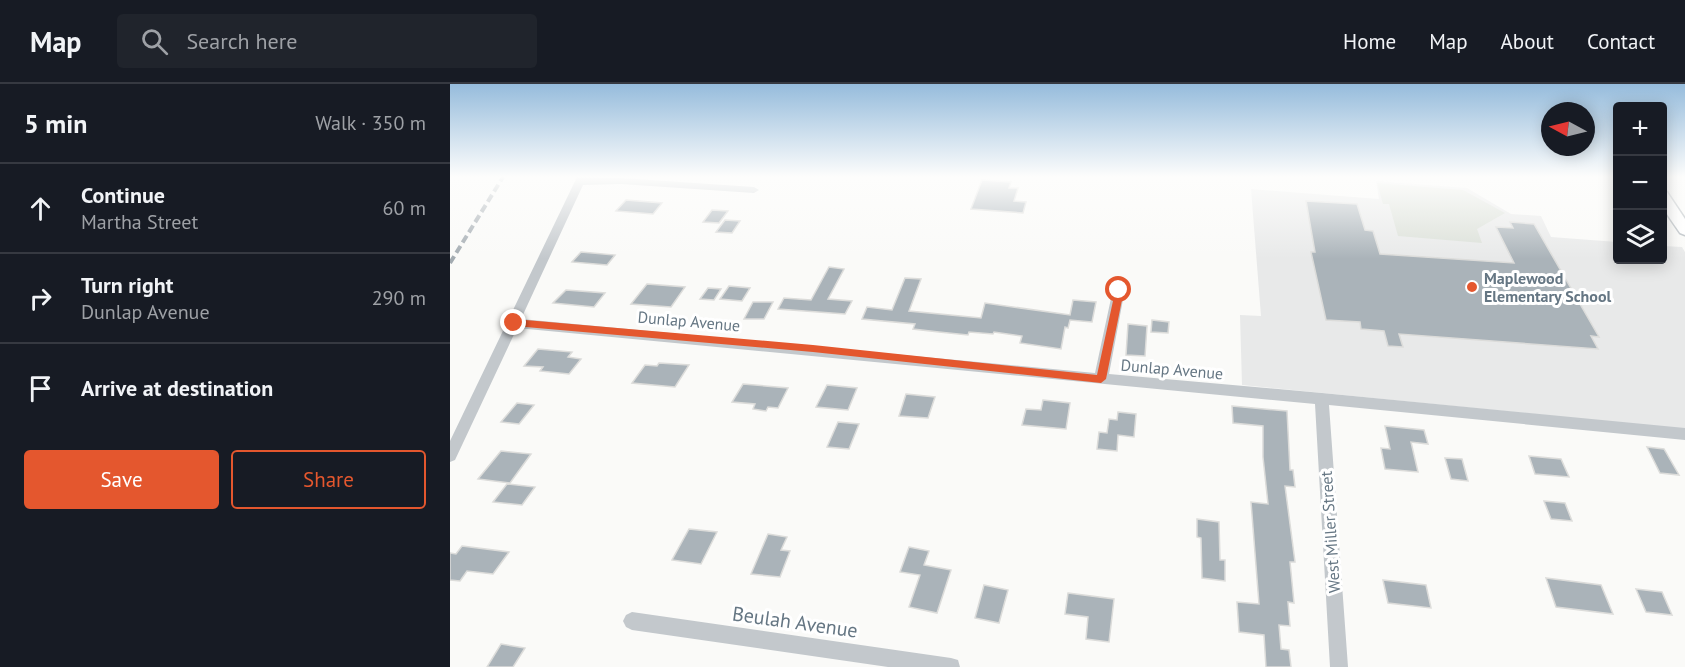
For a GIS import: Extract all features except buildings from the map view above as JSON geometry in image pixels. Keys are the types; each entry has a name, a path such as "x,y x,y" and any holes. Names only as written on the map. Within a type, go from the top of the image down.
{"street":[{"path":"450,456 570,204"},
{"path":"1668,204 1685,230"},
{"path":"1101,379 1119,290"},
{"name":"Dunlap Avenue","path":"514,323 813,349 1101,379 1322,398 1685,434"},
{"name":"West Miller Street","path":"1322,398 1339,667"},
{"name":"Beulah Avenue","path":"632,621 951,667"}],"shaded area":[{"name":"Maplewood Elementary School","path":"1252,204 1494,204 1511,214 1541,216 1551,237 1613,242 1613,264 1667,264 1667,246 1682,247 1685,252 1685,429 1242,385 1240,315 1261,316"},
{"path":"1389,204 1489,204 1505,213 1477,229 1482,243 1398,236"}],"railway":[{"path":"450,263 486,204"}],"place":[{"name":"Maplewood Elementary School","path":"1472,287"}],"route":[{"path":"514,323 813,349 1101,379 1119,290"}]}
